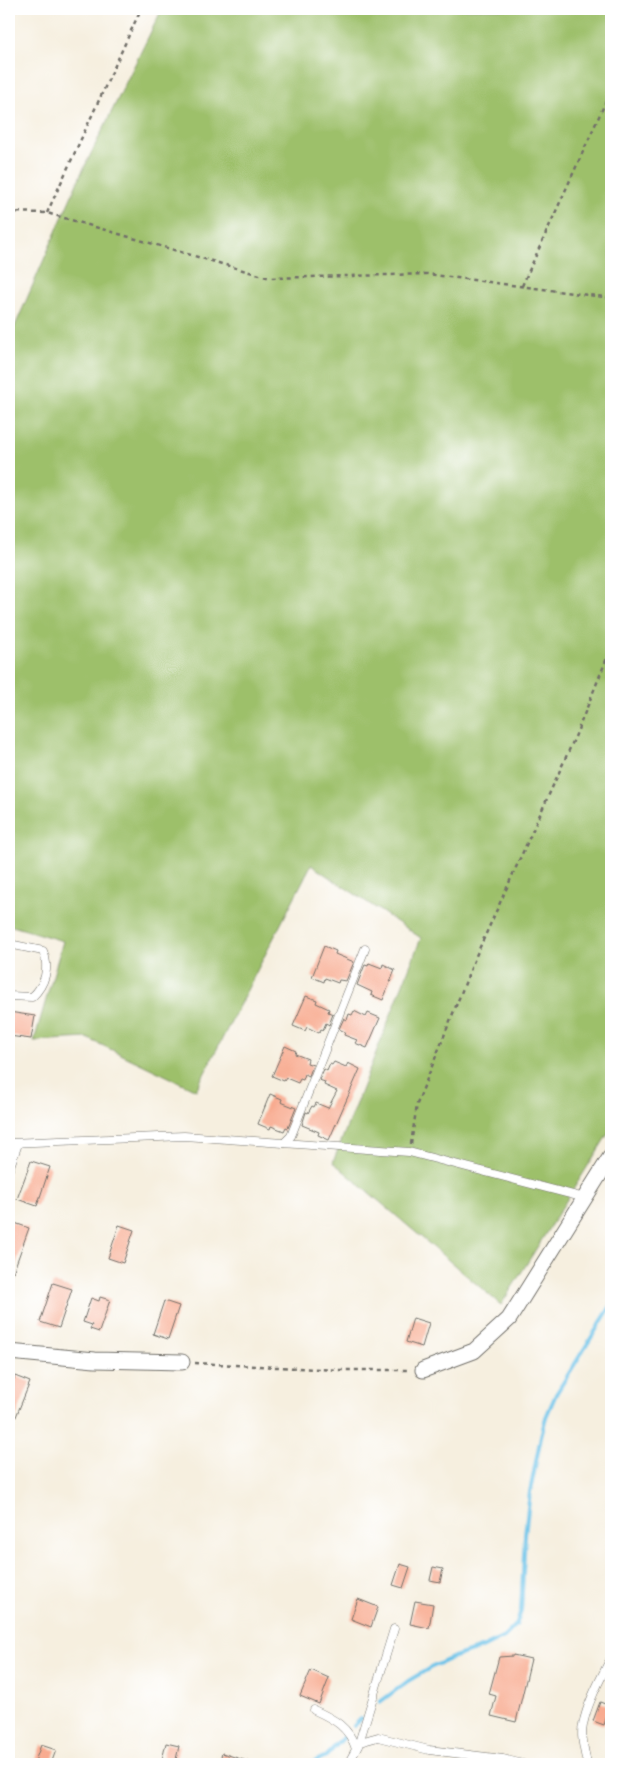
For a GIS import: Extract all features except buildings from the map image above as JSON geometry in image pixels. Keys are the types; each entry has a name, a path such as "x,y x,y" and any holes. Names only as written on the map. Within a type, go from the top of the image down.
{"street":[{"path":"423,1370 474,1351 509,1319 611,1156"},
{"path":"9,1352 95,1360 182,1362"}],"lane":[{"path":"9,944 43,951 47,966 45,978 32,997 9,996"},
{"path":"284,1143 291,1136 365,949"},
{"path":"9,1143 184,1136 409,1152 585,1198"},
{"path":"9,1168 18,1144"},
{"path":"348,1764 358,1745 394,1629"},
{"path":"587,1764 583,1747 582,1726 611,1658"},
{"path":"314,1710 339,1723 358,1745"},
{"path":"358,1745 378,1737 429,1750 523,1764"}],"path":[{"path":"47,213 141,9"},
{"path":"522,286 611,90"},
{"path":"9,212 47,213 270,278 427,274 611,298"},
{"path":"409,1152 418,1104 475,958 575,737 611,648"},
{"path":"182,1362 320,1369 423,1370"}],"green space":[{"path":"162,9 611,9 611,1129 501,1305 333,1162 421,938 311,865 196,1090 87,1038 34,1041 63,941 9,925 9,340 81,174"}],"waterway":[{"path":"380,1702 408,1681 430,1668 454,1657 484,1647 504,1637 516,1625 521,1611 525,1534 530,1492 546,1417 556,1394 611,1306"},
{"path":"354,1726 361,1719"},
{"path":"310,1764 326,1756 344,1737"},
{"path":"250,1764 251,1762 267,1764"}]}
